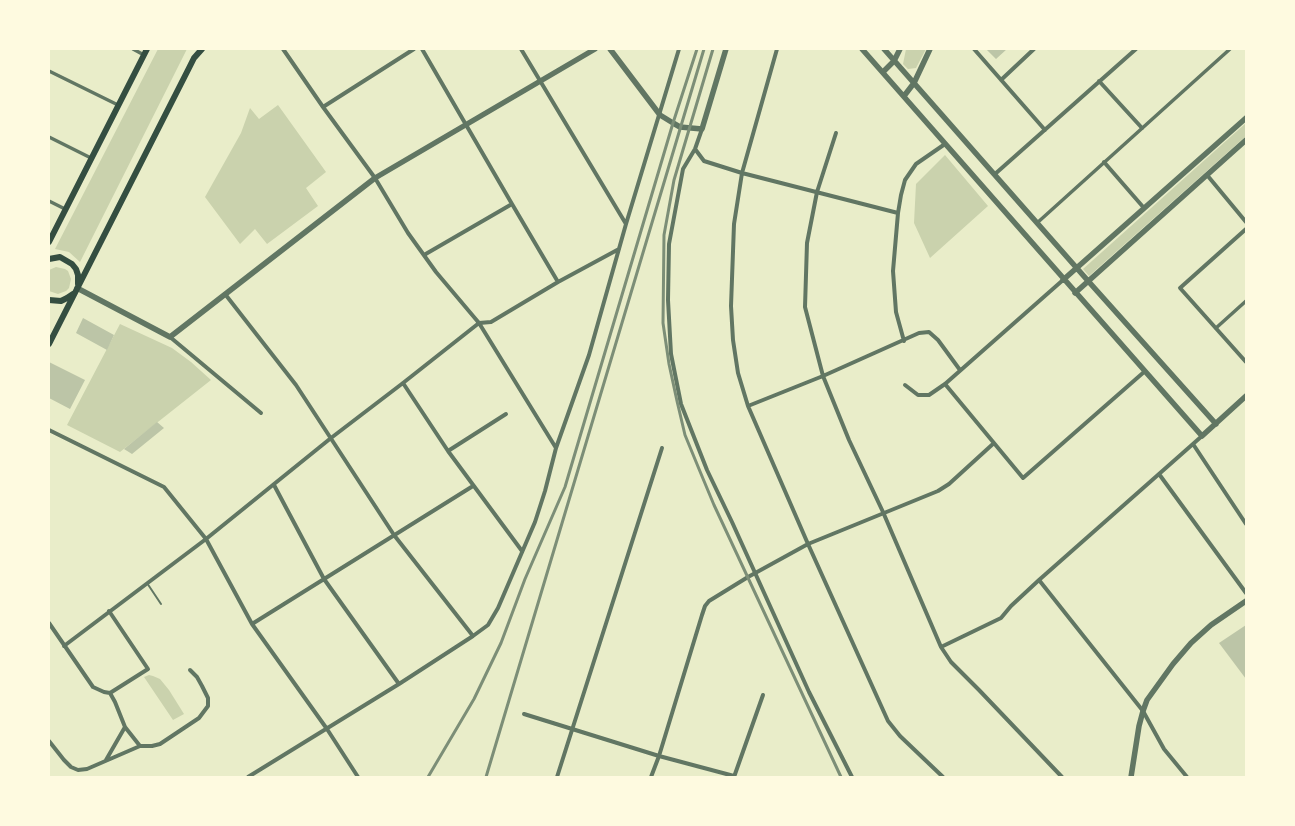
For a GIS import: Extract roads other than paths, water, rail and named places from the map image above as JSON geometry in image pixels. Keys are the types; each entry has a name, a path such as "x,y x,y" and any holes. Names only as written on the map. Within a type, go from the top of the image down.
{"main road":[{"path":"49,344 194,58 202,49"},
{"path":"49,242 145,52"},
{"path":"49,259 60,258 72,264 76,269 78,276 77,288 67,298 61,301 49,300"}],"street":[{"path":"133,49 145,52"},
{"path":"283,49 375,178 408,233 436,272 478,323 556,448"},
{"path":"323,107 414,49"},
{"path":"422,49 558,282"},
{"path":"521,49 626,224"},
{"path":"170,337 375,178 595,49"},
{"path":"610,49 660,115 673,124 702,129"},
{"path":"248,777 399,684 488,625 498,608 535,522 545,492 556,448 588,355 679,49"},
{"path":"726,49 696,149 683,169 669,244 668,300 671,354 681,404 707,470 809,692 852,777"},
{"path":"777,49 742,174 734,224 731,306 733,340 738,373 748,406 808,544 888,721 900,736 943,777"},
{"path":"862,49 1063,280 1202,436"},
{"path":"884,49 1216,424"},
{"path":"883,72 894,61 900,49"},
{"path":"904,96 914,83 930,49"},
{"path":"974,49 1045,130"},
{"path":"1001,80 1034,49"},
{"path":"995,174 1136,49"},
{"path":"1037,223 1230,49"},
{"path":"50,73 118,105"},
{"path":"1099,81 1142,128"},
{"path":"906,385 918,395 929,395 945,384 1246,118"},
{"path":"836,133 817,192 807,243 805,307 823,376 849,440 883,512 941,647 951,662 980,690 1062,777"},
{"path":"49,137 91,158"},
{"path":"1075,293 1246,140"},
{"path":"904,341 896,312 893,271 898,212 905,180 916,164 945,144"},
{"path":"696,149 704,161 742,174 898,212"},
{"path":"1104,162 1144,208"},
{"path":"1207,175 1246,222"},
{"path":"49,201 65,209"},
{"path":"424,255 512,204"},
{"path":"1246,230 1180,288 1246,362"},
{"path":"64,646 206,540 331,438 478,323 491,322 558,282 619,249"},
{"path":"77,288 170,337 261,413"},
{"path":"225,294 296,385 394,535 473,636"},
{"path":"1216,328 1246,302"},
{"path":"748,406 823,376 919,333 929,332 938,340 960,370"},
{"path":"945,384 1023,478 1144,372"},
{"path":"403,383 448,451 522,552"},
{"path":"941,647 1001,618 1011,606 1039,580 1245,399"},
{"path":"448,451 506,414"},
{"path":"49,430 164,487 206,540 252,624 358,777"},
{"path":"651,777 659,756 705,606 709,601 754,573 808,544 883,512 938,491 949,484 994,443"},
{"path":"1193,444 1246,524"},
{"path":"557,777 662,448"},
{"path":"1159,474 1246,592"},
{"path":"274,485 324,579 399,684"},
{"path":"252,624 473,486"},
{"path":"1039,580 1142,711 1164,749 1187,777"},
{"path":"1131,777 1142,711 1147,700 1173,664 1191,643 1211,625 1246,601"},
{"path":"49,623 93,687 110,693 148,669 109,611"},
{"path":"49,741 64,760 71,767 76,769 87,769 140,746 160,744 200,718 208,706 208,698 197,678 190,670"},
{"path":"110,693 116,702 125,726 140,746"},
{"path":"524,714 659,756 734,777 763,695"},
{"path":"106,761 125,726"}],"lane":[{"path":"147,583 161,604"}],"railway":[{"path":"428,777 474,699 501,643 525,579 565,487 673,123 697,49"},
{"path":"486,777 704,49"},
{"path":"713,49 674,180 664,235 663,323 669,364 685,435 699,469 714,505 841,777"}]}
